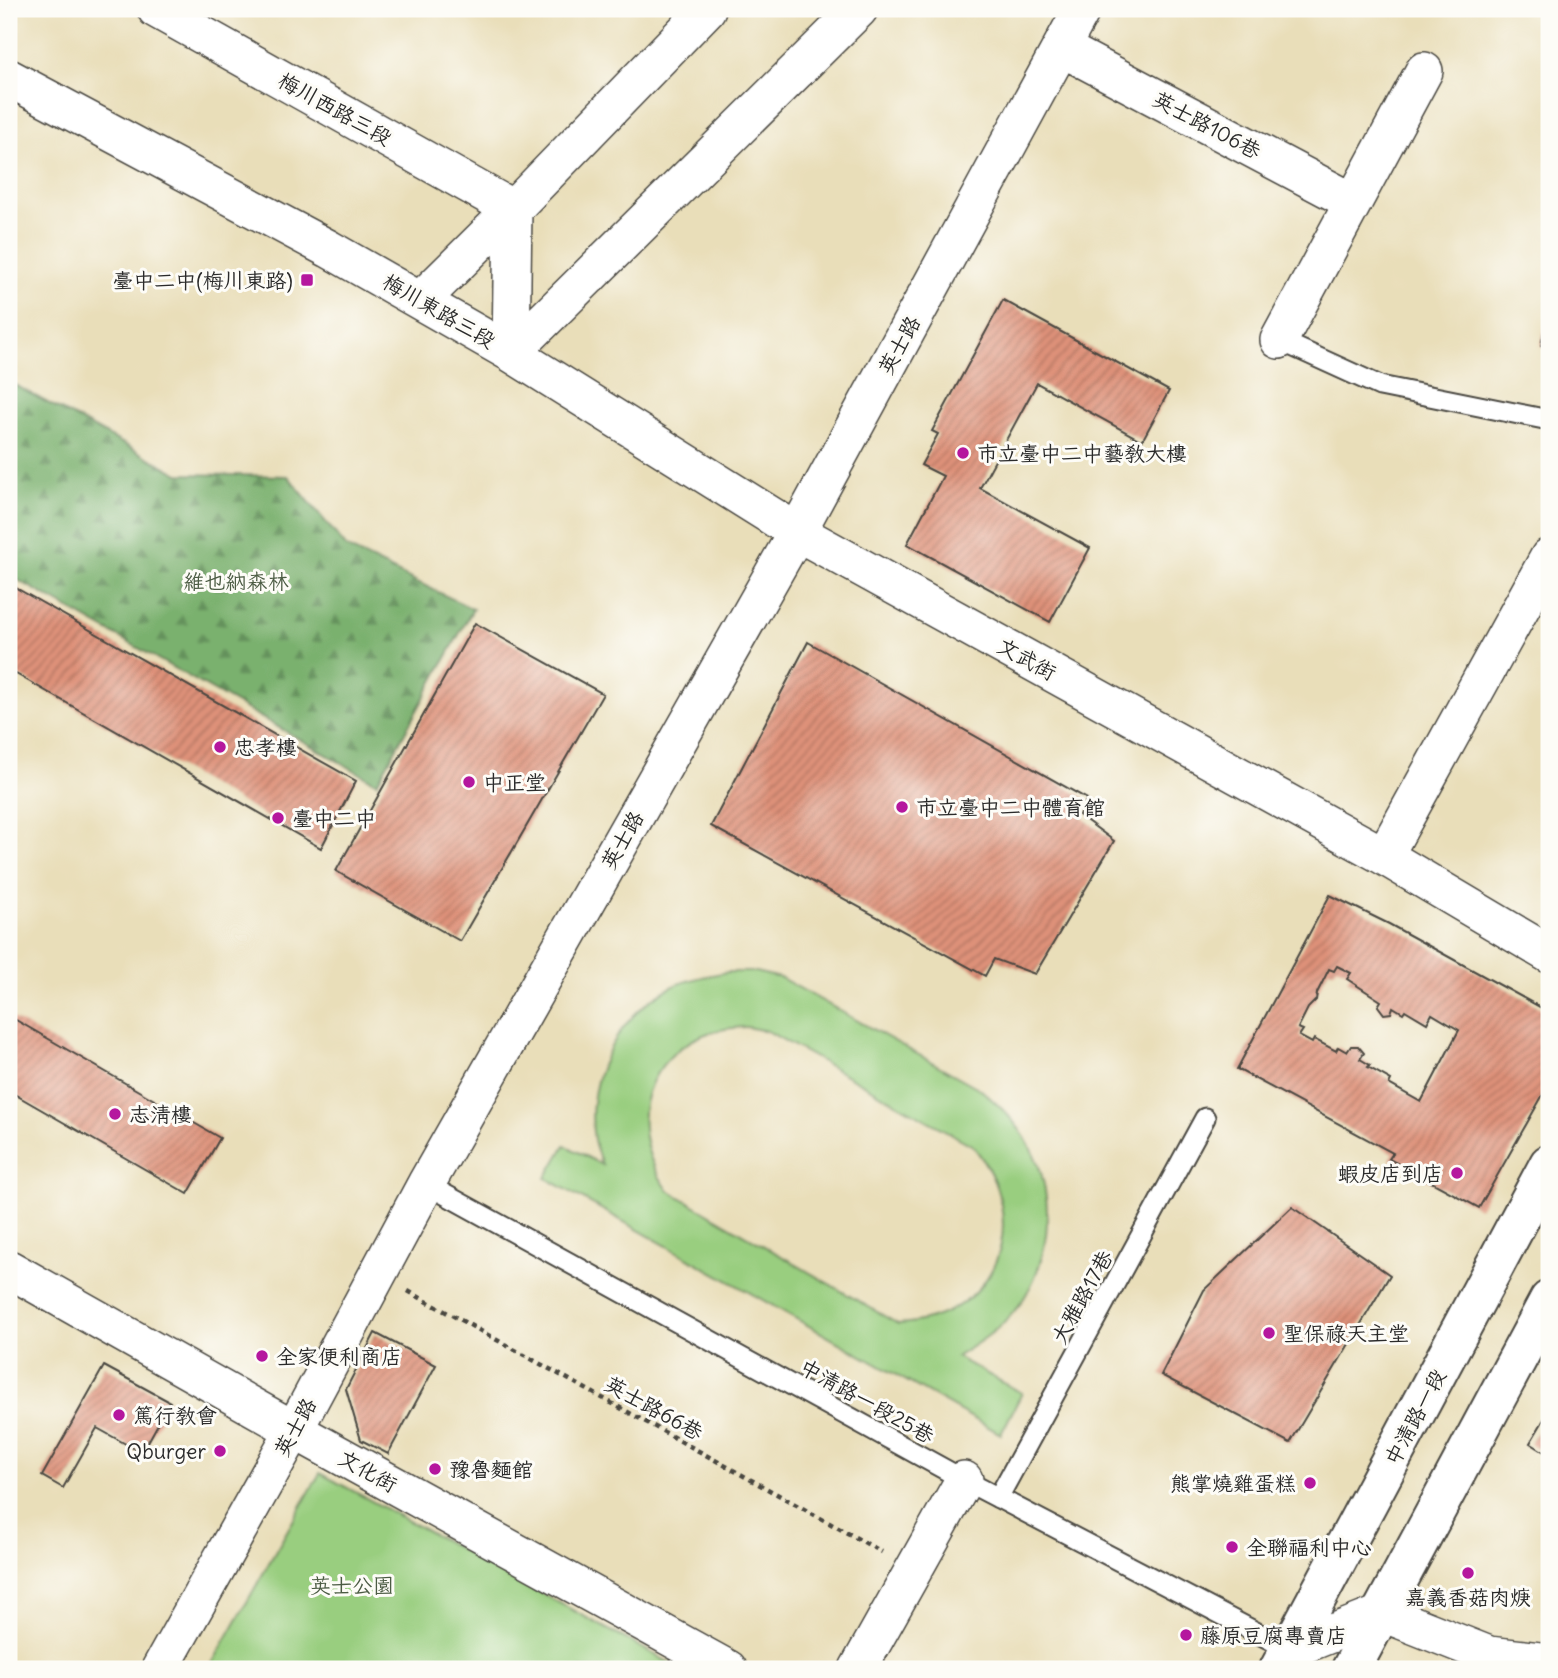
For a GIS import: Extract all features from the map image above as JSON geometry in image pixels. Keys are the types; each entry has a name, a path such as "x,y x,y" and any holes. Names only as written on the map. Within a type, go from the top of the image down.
{"main road":[{"name":"中清路一段","path":"1285,1660 1549,1164"},
{"path":"1351,1669 1549,1300"}],"street":[{"name":"梅川西路三段","path":"156,9 513,209"},
{"path":"421,300 707,9"},
{"name":"梅川東路三段","path":"9,78 421,300 511,353 859,9"},
{"name":"英士路","path":"160,1669 294,1430 426,1185 797,531 1082,9"},
{"name":"英士路106巷","path":"1062,48 1353,202"},
{"path":"1279,340 1424,71"},
{"path":"511,353 513,209"},
{"name":"文武街","path":"511,353 797,531 1384,856 1549,954"},
{"path":"1384,856 1549,557"},
{"name":"文化街","path":"9,1269 294,1430 728,1669"},
{"path":"858,1669 964,1480"},
{"path":"1285,1660 1383,1613 1488,1662 1549,1662"}],"lane":[{"path":"1279,340 1380,386 1549,420"},
{"name":"大雅路17巷","path":"998,1498 1205,1118"},
{"name":"中清路一段25巷","path":"426,1185 998,1498 1285,1660"}],"path":[{"name":"英士路66巷","path":"379,1275 914,1570"}],"green space":[{"name":"維也納森林","path":"9,382 179,474 288,476 347,548 473,609 377,783 9,575"},
{"path":"728,972 755,972 781,978 980,1089 1007,1115 1024,1137 1038,1165 1044,1187 1047,1210 1042,1255 1035,1277 1011,1315 992,1333 956,1357 1022,1393 1001,1434 546,1178 565,1145 602,1165 594,1140 592,1116 595,1093 601,1070 622,1029 656,997 676,985","holes":["746,1027 767,1031 973,1146 991,1175 1001,1205 1002,1234 996,1261 982,1285 960,1304 932,1318 898,1324 668,1190 655,1168 647,1146 645,1102 652,1082 664,1064 681,1048 703,1035"]},
{"name":"英士公園","path":"320,1473 681,1669 209,1669"}],"building":[{"name":"市立臺中二中藝教大樓","path":"1003,300 1169,391 1142,441 1037,383 980,488 1090,548 1050,622 907,544 943,476 921,465 938,434 932,431"},
{"path":"1549,311 1549,348 1541,346"},
{"name":"忠孝樓","path":"9,584 356,781 321,848 9,670"},
{"name":"中正堂","path":"475,623 603,694 460,941 336,871"},
{"name":"市立臺中二中體育館","path":"808,642 1087,799 1079,815 1114,841 1035,974 994,959 985,976 711,826"},
{"path":"1330,895 1389,924 1549,1012 1549,1084 1479,1208 1389,1159 1393,1153 1237,1069","holes":["1337,966 1351,973 1347,979 1381,1001 1378,1006 1384,1014 1391,1013 1393,1007 1403,1013 1405,1010 1427,1023 1432,1014 1459,1030 1421,1102 1389,1084 1391,1080 1368,1067 1370,1065 1360,1059 1364,1053 1358,1046 1351,1046 1347,1052 1338,1047 1336,1051 1314,1039 1312,1043 1299,1036 1303,1030 1298,1028 1308,1008 1316,1000 1329,969 1334,971"]},
{"name":"志清樓","path":"9,1016 220,1138 188,1194 9,1091"},
{"name":"聖保祿天主堂","path":"1292,1207 1390,1275 1290,1443 1161,1375 1204,1290"},
{"path":"375,1333 436,1365 388,1454 361,1440 346,1389"},
{"name":"篤行教會","path":"104,1366 170,1402 142,1453 97,1428 63,1488 42,1476"},
{"path":"1549,1411 1549,1455 1530,1443"}],"place":[{"name":"臺中二中(梅川東路)","path":"307,280"},
{"name":"市立臺中二中藝教大樓","path":"963,453"},
{"name":"忠孝樓","path":"220,747"},
{"name":"中正堂","path":"469,782"},
{"name":"市立臺中二中體育館","path":"902,807"},
{"name":"臺中二中","path":"278,818"},
{"name":"志清樓","path":"115,1114"},
{"name":"蝦皮店到店","path":"1457,1173"},
{"name":"聖保祿天主堂","path":"1269,1333"},
{"name":"全家便利商店","path":"262,1356"},
{"name":"篤行教會","path":"119,1415"},
{"name":"Qburger","path":"220,1451"},
{"name":"豫魯麵館","path":"435,1469"},
{"name":"熊掌燒雞蛋糕","path":"1310,1483"},
{"name":"全聯福利中心","path":"1232,1547"},
{"name":"嘉義香菇肉焿","path":"1468,1573"},
{"name":"藤原豆腐專賣店","path":"1186,1635"}]}
